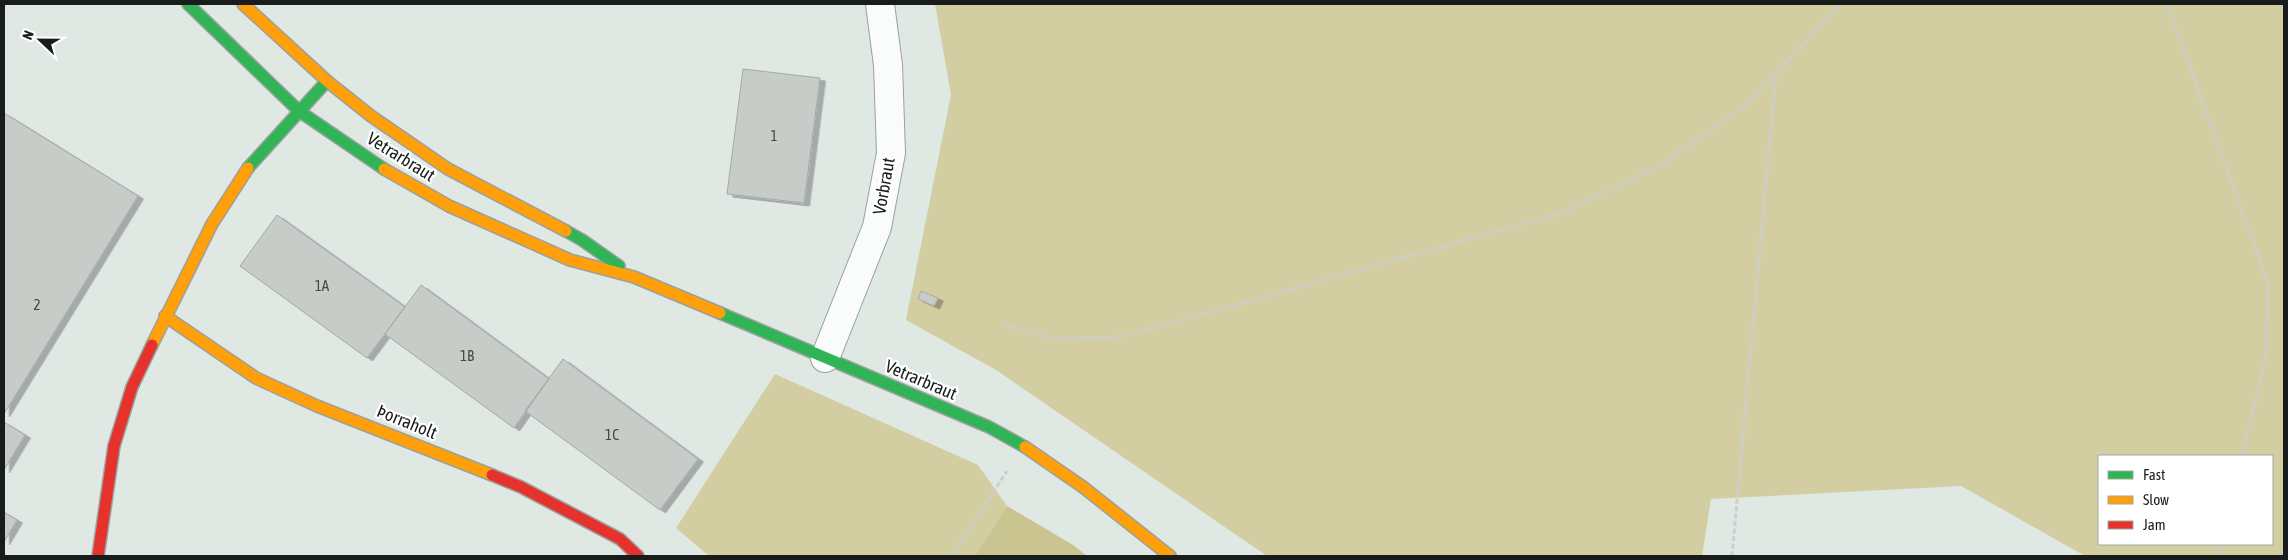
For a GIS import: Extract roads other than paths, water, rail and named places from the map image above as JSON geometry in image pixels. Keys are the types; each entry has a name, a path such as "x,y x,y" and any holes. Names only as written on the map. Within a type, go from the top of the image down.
{"street":[{"name":"Vetrarbraut","path":"188,4 299,111 392,174 449,206 570,260 634,277 989,427 1023,445 1084,486 1170,556"},
{"name":"Vetrarbraut","path":"243,4 327,81 372,116 448,169 582,240 634,277"},
{"name":"Vorbraut","path":"825,358 877,226 891,153 888,65 880,4"},
{"path":"98,556 114,446 132,387 165,316 212,224 251,163 327,81"},
{"name":"Þorraholt","path":"165,316 256,378 317,406 521,487 620,539 638,556"}]}
